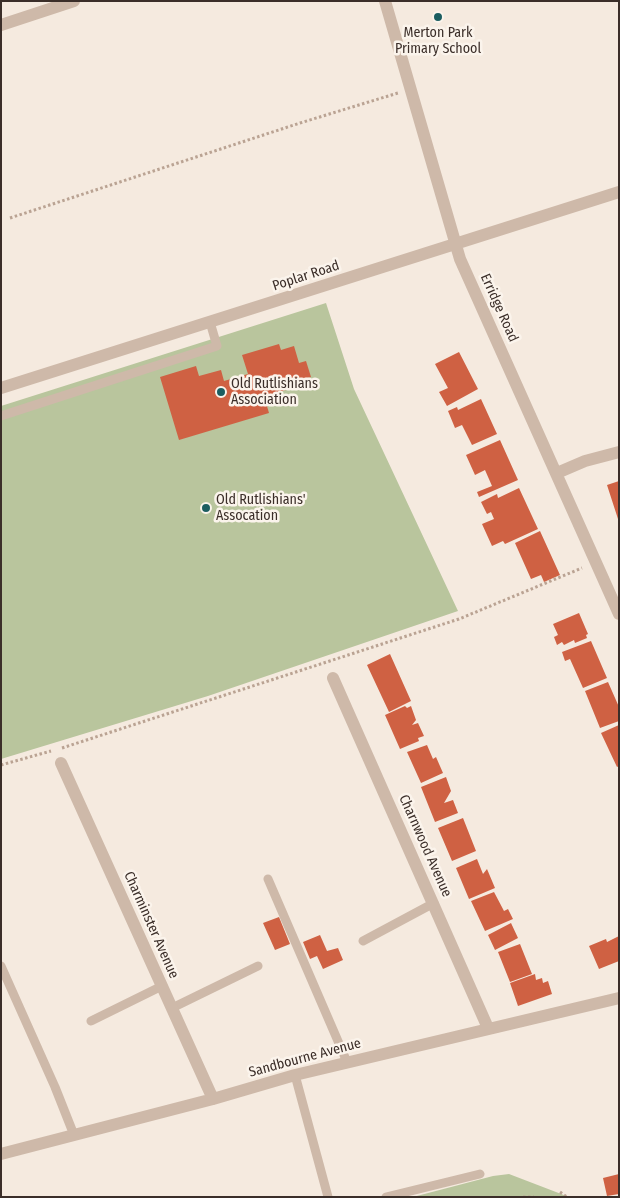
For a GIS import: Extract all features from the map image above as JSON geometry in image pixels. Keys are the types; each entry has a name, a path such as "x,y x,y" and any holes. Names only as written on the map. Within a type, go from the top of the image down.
{"street":[{"path":"1,25 74,1"},
{"name":"Erridge Road","path":"385,1 460,259 619,614"},
{"name":"Poplar Road","path":"1,388 619,192"},
{"path":"557,473 585,461 619,452"},
{"name":"Charnwood Avenue","path":"334,678 488,1028"},
{"name":"Charminster Avenue","path":"61,763 213,1099"},
{"name":"Sandbourne Avenue","path":"1,1154 347,1062 619,998"}],"lane":[{"path":"1,416 217,346 210,322"},
{"path":"268,879 347,1062"},
{"path":"363,941 434,902"},
{"path":"1,966 55,1087 74,1135"},
{"path":"172,1008 258,966"},
{"path":"90,1021 162,986"},
{"path":"296,1075 328,1197"},
{"path":"386,1197 480,1174"}],"path":[{"path":"10,218 291,126 411,89"},
{"path":"1,766 460,619 582,568"},
{"path":"560,1192 567,1197"},
{"path":"523,1197 534,1197"}],"green space":[{"name":"Old Rutlishians' Assocation","path":"326,303 354,389 458,611 208,696 1,759 1,406"},
{"path":"509,1174 569,1197 413,1197 493,1176"}],"building":[{"name":"Old Rutlishians Association","path":"279,344 281,350 294,346 299,363 306,361 311,377 291,383 293,388 264,396 269,413 179,440 160,377 196,366 199,376 221,370 224,381 248,374 242,355"},
{"path":"459,352 478,389 447,406 439,392 448,388 435,364"},
{"path":"481,399 497,434 472,445 462,425 455,428 448,411 457,407 458,410"},
{"path":"500,440 518,480 479,497 477,492 492,486 485,470 475,475 466,455"},
{"path":"619,481 619,519 618,519 607,485"},
{"path":"519,488 538,529 505,544 503,541 492,546 482,524 494,519 491,512 487,514 481,502 497,494 498,498"},
{"path":"540,531 560,575 544,582 541,575 531,579 515,543"},
{"path":"579,613 588,634 586,635 587,638 575,643 574,640 564,645 562,642 557,645 554,637 558,635 553,624"},
{"path":"591,641 607,678 583,688 570,659 565,661 562,652"},
{"path":"390,654 411,701 389,712 367,665"},
{"path":"608,682 619,707 619,721 600,728 585,691"},
{"path":"405,706 407,708 411,706 416,720 412,725 418,723 424,736 418,738 419,741 400,749 385,715"},
{"path":"619,725 619,766 617,767 601,733"},
{"path":"427,745 433,759 436,757 443,773 421,783 407,752"},
{"path":"446,777 451,791 444,803 453,800 458,813 435,822 421,787"},
{"path":"463,818 476,851 452,861 438,828"},
{"path":"477,859 483,874 487,869 495,888 469,899 456,868"},
{"path":"494,892 504,911 508,909 513,919 485,931 471,901"},
{"path":"279,917 290,944 275,950 263,923"},
{"path":"511,923 518,938 495,950 488,935"},
{"path":"320,935 327,951 338,948 343,960 323,969 317,956 310,959 303,942"},
{"path":"619,936 619,961 599,969 589,946 606,939 607,942"},
{"path":"520,944 532,974 510,982 498,952"},
{"path":"535,974 536,980 542,978 543,983 548,981 552,994 518,1006 510,983"},
{"path":"619,1174 619,1194 607,1196 603,1178"}],"place":[{"name":"Merton Park Primary School","path":"438,17"},
{"name":"Old Rutlishians Association","path":"221,392"},
{"name":"Old Rutlishians' Assocation","path":"206,508"}]}
